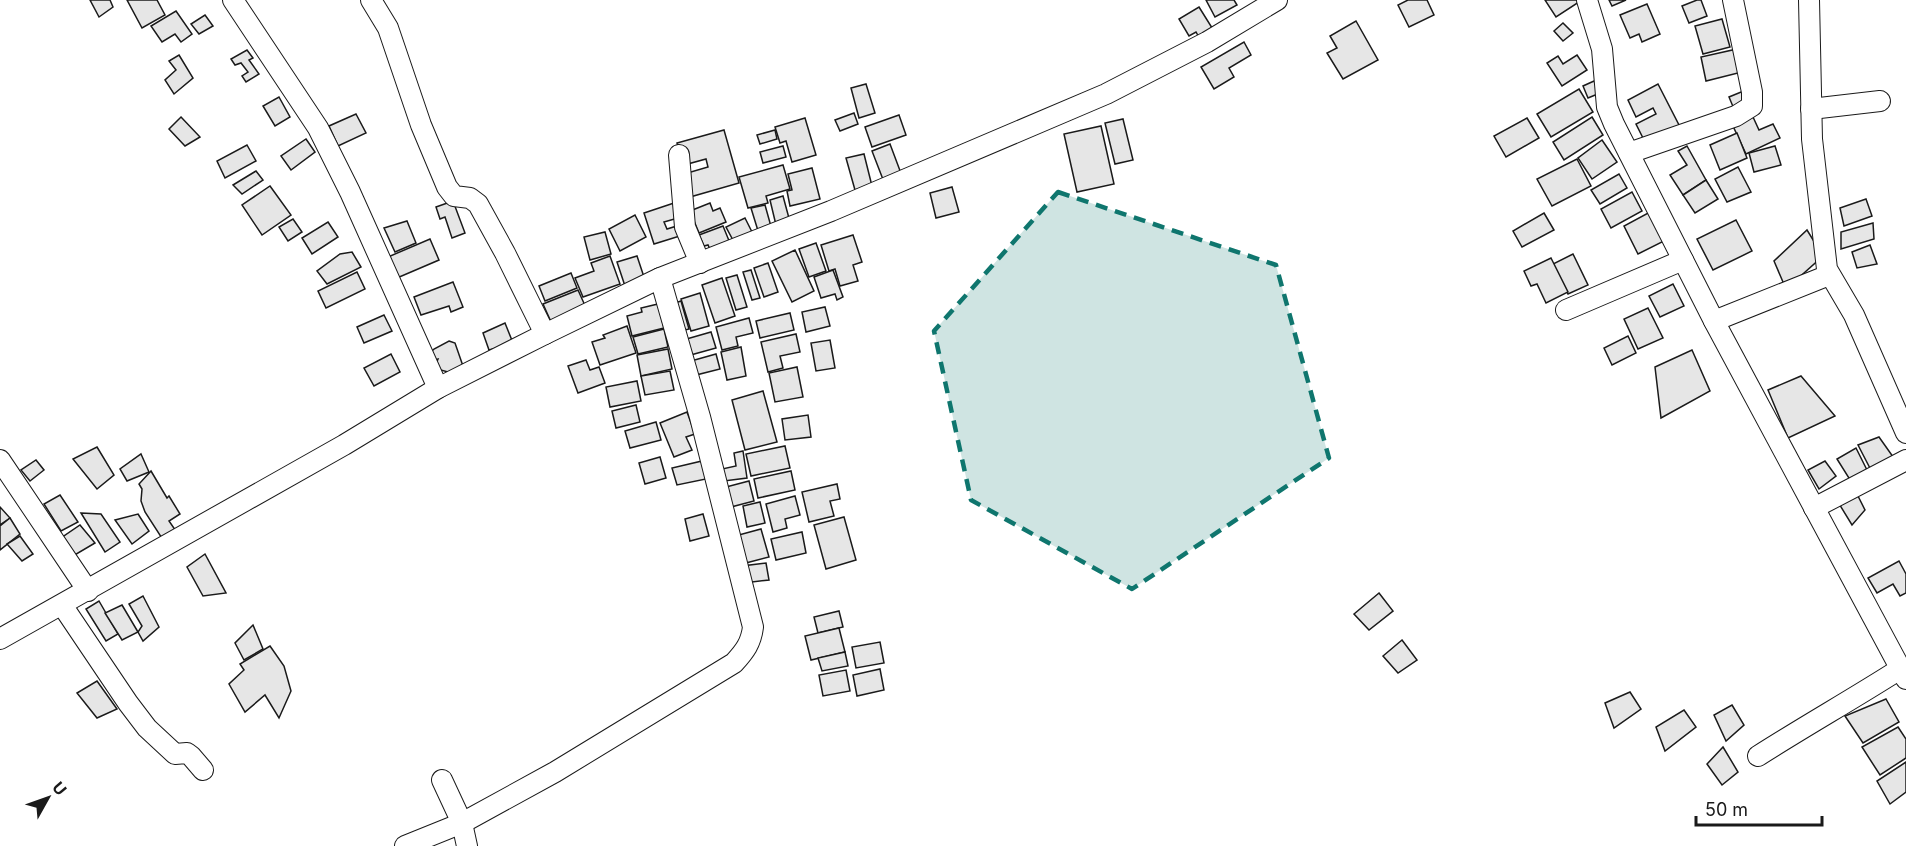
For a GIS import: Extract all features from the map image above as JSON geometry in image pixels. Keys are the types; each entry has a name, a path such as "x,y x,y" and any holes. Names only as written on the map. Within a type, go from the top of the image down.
{"street":[{"path":"233,0 318,128 350,192 438,388"},
{"path":"371,0 388,28 421,125 447,187 454,196 470,198 477,204 505,252 545,334"},
{"path":"0,639 344,445 438,388 545,334 660,278 842,207 1106,94 1207,42 1277,0"},
{"path":"1587,0 1602,48 1607,107 1714,321 1903,674 1795,732 1758,756"},
{"path":"1629,153 1736,116 1752,106 1752,92 1733,0"},
{"path":"1809,0 1812,139 1829,275 1854,315 1906,433"},
{"path":"1811,109 1880,101"},
{"path":"679,155 685,227 700,262"},
{"path":"1566,310 1683,260"},
{"path":"1714,321 1829,275"},
{"path":"405,846 462,823 555,772 734,663 746,651 752,640 753,627 703,428 660,278"},
{"path":"0,460 88,591"},
{"path":"1814,508 1906,460"},
{"path":"62,605 147,728 175,754 187,753 203,770"},
{"path":"442,780 462,823 467,846"}],"highlighted area":[{"path":"1058,192 1276,265 1329,458 1132,589 971,500 934,331"}],"building":[{"path":"90,0 110,0 113,7 99,17"},
{"path":"127,0 157,0 165,15 142,28"},
{"path":"1206,0 1234,0 1237,5 1215,17"},
{"path":"1408,0 1427,0 1434,15 1409,27 1398,5"},
{"path":"1545,0 1578,0 1579,2 1556,17"},
{"path":"1609,0 1626,0 1612,6"},
{"path":"1701,0 1707,16 1689,23 1682,6"},
{"path":"1647,4 1660,34 1642,42 1639,34 1630,38 1620,15"},
{"path":"1199,7 1214,31 1200,39 1196,32 1189,36 1179,19"},
{"path":"176,11 192,34 181,42 175,34 162,42 151,26"},
{"path":"205,15 213,26 199,34 191,24"},
{"path":"1722,19 1730,47 1703,54 1695,26"},
{"path":"1356,21 1378,60 1343,79 1327,53 1337,48 1330,36"},
{"path":"1563,23 1573,33 1563,41 1554,31"},
{"path":"1244,42 1251,55 1229,68 1234,77 1214,89 1201,67"},
{"path":"1737,49 1742,72 1706,81 1701,57"},
{"path":"247,50 253,58 249,60 259,74 246,82 242,76 248,72 241,63 235,65 231,59"},
{"path":"179,55 193,78 174,94 165,80 176,70 169,61"},
{"path":"1577,55 1587,70 1562,86 1547,63 1558,56 1563,64"},
{"path":"1594,81 1600,93 1588,98 1583,86"},
{"path":"866,84 875,113 859,118 851,88"},
{"path":"1658,84 1680,127 1646,144 1636,124 1656,114 1653,108 1636,117 1628,100"},
{"path":"1579,89 1593,112 1551,137 1537,114"},
{"path":"1746,90 1750,102 1734,109 1729,97"},
{"path":"279,97 290,117 275,126 263,106"},
{"path":"854,113 858,124 840,131 835,120"},
{"path":"356,114 366,133 338,146 329,126"},
{"path":"899,115 906,135 872,147 865,127"},
{"path":"181,117 200,137 185,146 169,129"},
{"path":"1592,117 1603,135 1564,160 1553,142"},
{"path":"1753,117 1759,130 1773,124 1780,138 1746,154 1733,126"},
{"path":"805,118 816,155 792,162 786,141 780,143 775,127"},
{"path":"1527,118 1539,138 1506,157 1494,136"},
{"path":"1123,119 1133,160 1115,164 1105,123"},
{"path":"1101,126 1114,184 1077,192 1064,134"},
{"path":"724,130 739,183 690,197 684,174 708,167 706,159 684,165 677,143"},
{"path":"775,130 777,139 760,144 757,135"},
{"path":"1737,133 1747,158 1720,170 1710,145"},
{"path":"306,139 315,152 291,170 281,156"},
{"path":"1602,140 1617,162 1592,179 1578,158"},
{"path":"890,144 902,176 884,182 872,151"},
{"path":"247,145 256,161 225,178 217,161"},
{"path":"783,146 786,157 763,163 760,152"},
{"path":"1687,146 1706,180 1683,195 1670,175 1687,165 1678,151"},
{"path":"1775,146 1781,165 1754,172 1749,153"},
{"path":"864,154 872,186 855,190 846,158"},
{"path":"1577,159 1591,186 1552,206 1537,179"},
{"path":"783,165 790,189 766,196 768,203 748,208 739,177"},
{"path":"1738,167 1751,192 1727,202 1715,179"},
{"path":"812,168 820,199 790,206 787,191 792,190 788,174"},
{"path":"256,171 263,180 242,194 233,185"},
{"path":"1619,174 1627,188 1600,204 1591,190"},
{"path":"1706,180 1718,199 1695,213 1683,195"},
{"path":"270,186 291,215 262,235 242,205"},
{"path":"952,187 959,212 936,218 930,193"},
{"path":"1632,192 1642,211 1611,228 1601,209"},
{"path":"783,196 790,222 776,225 770,200"},
{"path":"1866,199 1872,216 1844,226 1840,208"},
{"path":"453,201 465,233 452,238 445,217 440,219 436,207"},
{"path":"674,203 678,218 664,222 667,229 680,225 683,235 654,244 644,213"},
{"path":"710,203 713,211 720,208 726,222 699,233 690,211"},
{"path":"765,205 772,230 759,234 751,208"},
{"path":"1650,212 1664,241 1638,254 1624,226"},
{"path":"1544,213 1554,230 1522,247 1513,231"},
{"path":"635,215 646,237 620,251 609,229"},
{"path":"745,218 755,238 734,242 726,227"},
{"path":"293,219 302,232 288,241 279,227"},
{"path":"1736,220 1752,251 1713,270 1697,239"},
{"path":"407,221 416,243 395,252 384,228"},
{"path":"328,222 338,237 312,254 302,238"},
{"path":"1873,223 1874,239 1841,249 1841,232"},
{"path":"723,226 732,248 713,256 708,245 704,246 699,235"},
{"path":"1807,230 1823,256 1786,289 1774,261"},
{"path":"605,232 611,254 590,260 584,237"},
{"path":"853,235 862,262 853,265 858,281 840,286 835,269 829,271 821,245"},
{"path":"430,239 439,260 397,278 388,257"},
{"path":"816,243 826,271 809,277 799,249"},
{"path":"1870,245 1877,264 1857,268 1852,252"},
{"path":"795,250 814,291 792,302 772,261"},
{"path":"352,252 361,267 327,284 317,271 340,254"},
{"path":"1573,254 1588,285 1568,294 1553,264"},
{"path":"610,256 620,284 583,297 575,278 594,271 591,263"},
{"path":"637,256 645,280 625,286 617,262"},
{"path":"1551,258 1568,292 1546,303 1537,284 1531,286 1524,271"},
{"path":"768,263 778,292 764,297 754,268"},
{"path":"751,270 760,298 752,300 743,272"},
{"path":"833,270 843,297 837,300 835,294 821,298 814,277"},
{"path":"357,272 365,289 326,308 318,291"},
{"path":"571,273 577,288 545,301 539,286"},
{"path":"737,275 747,307 736,310 726,278"},
{"path":"722,278 735,316 715,323 702,285"},
{"path":"453,282 463,307 451,312 449,306 421,315 414,297"},
{"path":"1673,284 1684,306 1660,317 1649,296"},
{"path":"578,290 587,310 552,324 543,304"},
{"path":"700,293 709,326 691,331 681,299"},
{"path":"681,301 689,329 677,332 669,305"},
{"path":"658,304 664,328 632,336 627,316 642,312 641,308"},
{"path":"825,307 830,326 806,332 802,312"},
{"path":"1648,308 1663,338 1638,349 1624,319"},
{"path":"790,313 794,330 760,338 756,321"},
{"path":"384,315 392,331 364,343 357,327"},
{"path":"749,318 753,333 736,337 738,346 722,350 716,327"},
{"path":"505,323 515,348 500,347 489,350 483,333"},
{"path":"627,326 636,353 600,365 592,342"},
{"path":"664,329 668,347 638,354 633,337"},
{"path":"711,332 716,348 687,356 683,340"},
{"path":"796,334 800,352 780,356 783,368 768,372 761,342"},
{"path":"1628,336 1636,353 1612,365 1604,348"},
{"path":"830,340 835,368 816,371 811,343"},
{"path":"449,341 455,343 464,369 448,372 437,369 438,359 434,360 431,352"},
{"path":"741,347 746,376 727,380 721,352"},
{"path":"668,349 672,369 641,376 637,355"},
{"path":"1692,350 1710,391 1661,418 1655,367"},
{"path":"391,354 400,372 374,386 364,368"},
{"path":"716,354 720,369 696,375 691,361"},
{"path":"586,360 590,370 599,367 605,383 578,393 568,366"},
{"path":"797,367 803,397 775,402 769,373"},
{"path":"670,371 674,390 645,395 641,376"},
{"path":"1801,376 1835,416 1788,438 1768,390"},
{"path":"637,381 641,401 610,407 606,387"},
{"path":"763,391 777,442 745,450 732,400"},
{"path":"636,405 640,422 616,428 612,411"},
{"path":"687,412 695,434 686,437 692,450 674,457 660,423"},
{"path":"808,415 811,437 785,440 782,419"},
{"path":"656,422 661,440 630,448 625,431"},
{"path":"1879,437 1896,461 1873,474 1858,445"},
{"path":"785,446 790,468 751,476 746,454"},
{"path":"97,447 114,475 97,489 73,459"},
{"path":"1856,448 1871,478 1852,483 1837,459"},
{"path":"743,451 747,478 724,481 722,469 736,466 734,453"},
{"path":"141,454 149,472 127,481 120,469"},
{"path":"660,457 666,478 645,484 639,463"},
{"path":"36,460 44,470 30,481 21,470"},
{"path":"702,461 706,479 677,485 672,468"},
{"path":"1825,461 1836,476 1819,489 1808,470"},
{"path":"151,471 167,498 169,496 180,514 169,521 178,534 165,543 145,512 141,501 142,489 139,484"},
{"path":"791,471 795,490 758,498 754,479"},
{"path":"749,481 754,501 731,507 726,487"},
{"path":"837,484 840,499 830,501 834,516 809,522 802,492"},
{"path":"1855,490 1865,510 1852,525 1838,502"},
{"path":"60,495 78,522 61,531 44,504"},
{"path":"795,496 800,515 785,519 787,528 773,532 766,504"},
{"path":"760,502 765,523 747,527 743,506"},
{"path":"0,507 10,518 0,525"},
{"path":"81,513 101,514 120,542 105,552"},
{"path":"138,514 149,531 132,544 115,520"},
{"path":"703,514 709,536 690,541 685,519"},
{"path":"844,517 856,560 826,569 814,525"},
{"path":"10,518 20,534 0,550 0,526"},
{"path":"80,525 95,543 73,556 61,538"},
{"path":"761,529 769,557 742,564 735,536"},
{"path":"802,532 806,553 776,560 771,539"},
{"path":"20,536 33,554 22,561 7,544"},
{"path":"205,554 226,593 203,596 187,567"},
{"path":"1899,561 1906,574 1906,593 1900,596 1893,584 1877,593 1868,578"},
{"path":"766,563 769,580 744,583 742,566"},
{"path":"1379,593 1393,611 1369,630 1354,614"},
{"path":"143,596 159,627 143,641 138,632 142,626 129,604"},
{"path":"99,601 118,634 106,641 86,609"},
{"path":"122,605 138,632 122,640 105,613"},
{"path":"839,611 843,627 818,633 814,617"},
{"path":"253,625 263,649 244,660 235,643"},
{"path":"839,628 845,652 811,660 805,636"},
{"path":"1402,640 1417,660 1398,673 1383,656"},
{"path":"880,642 884,663 856,668 852,647"},
{"path":"270,646 284,666 291,691 279,718 265,695 245,712 229,684 244,670 240,664"},
{"path":"845,652 848,666 822,671 818,658"},
{"path":"880,669 884,690 857,696 853,675"},
{"path":"846,670 850,691 823,696 819,675"},
{"path":"97,681 117,709 97,718 77,693"},
{"path":"1630,692 1641,709 1614,728 1605,703"},
{"path":"1886,699 1899,722 1863,743 1845,716"},
{"path":"1732,705 1744,725 1726,741 1714,715"},
{"path":"1684,710 1696,727 1665,751 1656,727"},
{"path":"1898,727 1906,739 1906,758 1880,775 1862,747"},
{"path":"1723,747 1738,772 1722,785 1707,764"},
{"path":"1906,762 1906,792 1890,804 1877,781"}]}
